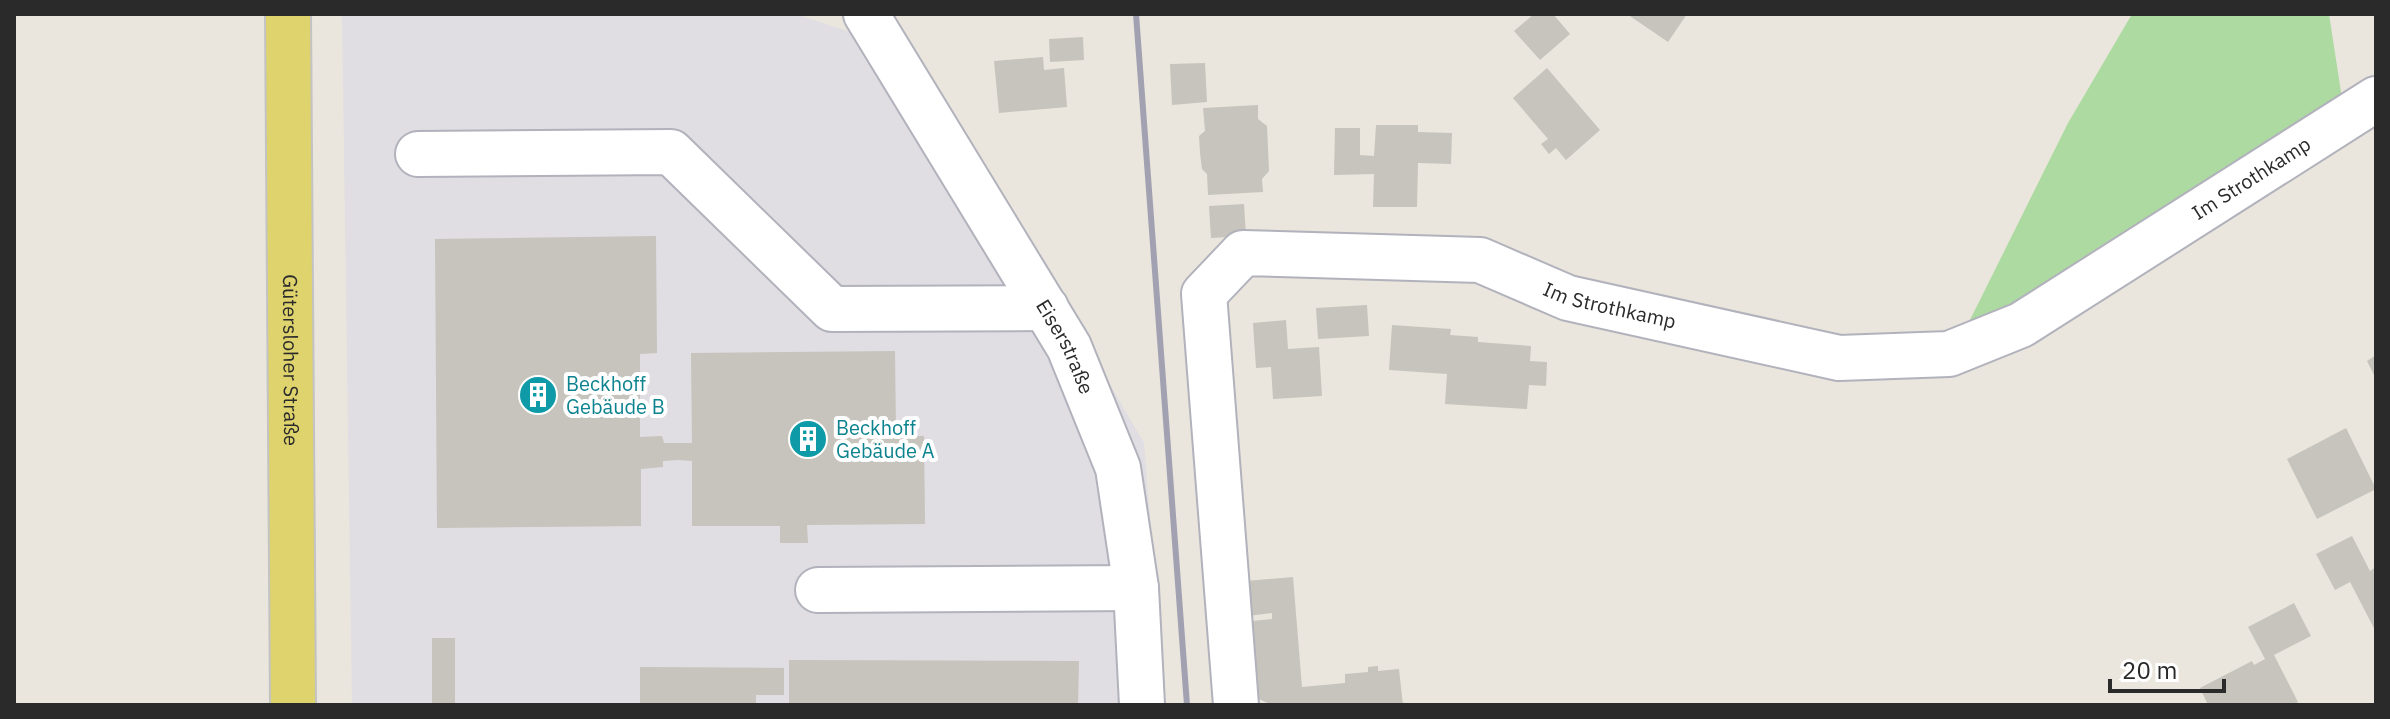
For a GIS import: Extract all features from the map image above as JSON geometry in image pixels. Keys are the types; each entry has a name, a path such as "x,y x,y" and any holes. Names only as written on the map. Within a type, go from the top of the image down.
{"main road":[{"name":"Gütersloher Straße","path":"288,14 293,705"}],"street":[{"name":"Eiserstraße","path":"860,18 1069,347 1118,468 1136,588 1142,705"},
{"name":"Im Strothkamp","path":"1236,705 1204,294 1243,253 1480,260 1568,298 1839,358 1949,354 2021,325 2376,99"},
{"path":"418,154 671,152 832,309 1046,308"},
{"path":"818,590 1136,588"}],"shaded area":[{"path":"342,14 795,14 918,54 1144,443 1165,705 352,705"}],"green space":[{"path":"2132,14 2329,14 2343,105 2022,310 1965,330 2068,123"}],"building":[{"path":"1534,14 1553,14 1570,34 1540,60 1514,31"},
{"path":"1627,14 1687,14 1668,42"},
{"path":"1083,37 1084,60 1050,62 1049,39"},
{"path":"1043,57 1044,70 1064,68 1067,107 999,113 994,61"},
{"path":"1205,63 1207,102 1172,105 1170,64"},
{"path":"1547,68 1600,130 1566,160 1556,148 1549,154 1541,144 1548,139 1513,98"},
{"path":"1258,105 1258,119 1267,126 1269,171 1262,179 1263,192 1208,195 1199,136 1205,131 1203,108"},
{"path":"1376,125 1418,125 1418,132 1452,133 1451,164 1418,163 1417,207 1373,207 1374,174 1334,175 1335,128 1360,128 1360,155 1374,156"},
{"path":"1244,204 1246,236 1211,238 1209,206"},
{"name":"Beckhoff Gebäude B","path":"656,236 657,353 640,354 640,437 662,436 664,443 692,443 691,353 895,351 896,436 924,436 925,524 807,525 808,543 780,543 780,526 692,526 692,461 678,460 663,461 663,467 641,469 641,526 437,528 435,239"},
{"path":"1367,305 1369,336 1318,339 1316,308"},
{"path":"1286,320 1288,349 1319,347 1322,396 1273,399 1271,367 1256,368 1253,323"},
{"path":"1392,325 1451,329 1450,335 1478,337 1478,342 1531,346 1530,361 1547,362 1546,386 1529,385 1527,409 1445,404 1447,374 1389,370"},
{"path":"2376,355 2376,379 2367,361"},
{"path":"2346,428 2376,489 2317,519 2287,459"},
{"path":"2352,536 2370,571 2376,567 2376,632 2350,582 2335,590 2316,554"},
{"path":"1293,577 1302,687 1345,683 1345,674 1368,672 1368,667 1378,666 1378,671 1399,669 1403,705 1272,705 1259,699 1252,621 1272,619 1272,613 1248,616 1245,581"},
{"path":"2294,603 2311,636 2274,655 2298,702 2293,705 2208,705 2200,688 2252,661 2254,665 2265,659 2248,627"},
{"path":"432,638 455,638 455,705 432,705"},
{"path":"789,660 1079,661 1078,705 789,705"},
{"path":"640,667 784,668 784,695 756,695 756,705 640,705"}],"railway":[{"path":"1136,14 1187,705"}],"place":[{"name":"Beckhoff Gebäude B","path":"538,395"},
{"name":"Beckhoff Gebäude A","path":"808,439"}]}
